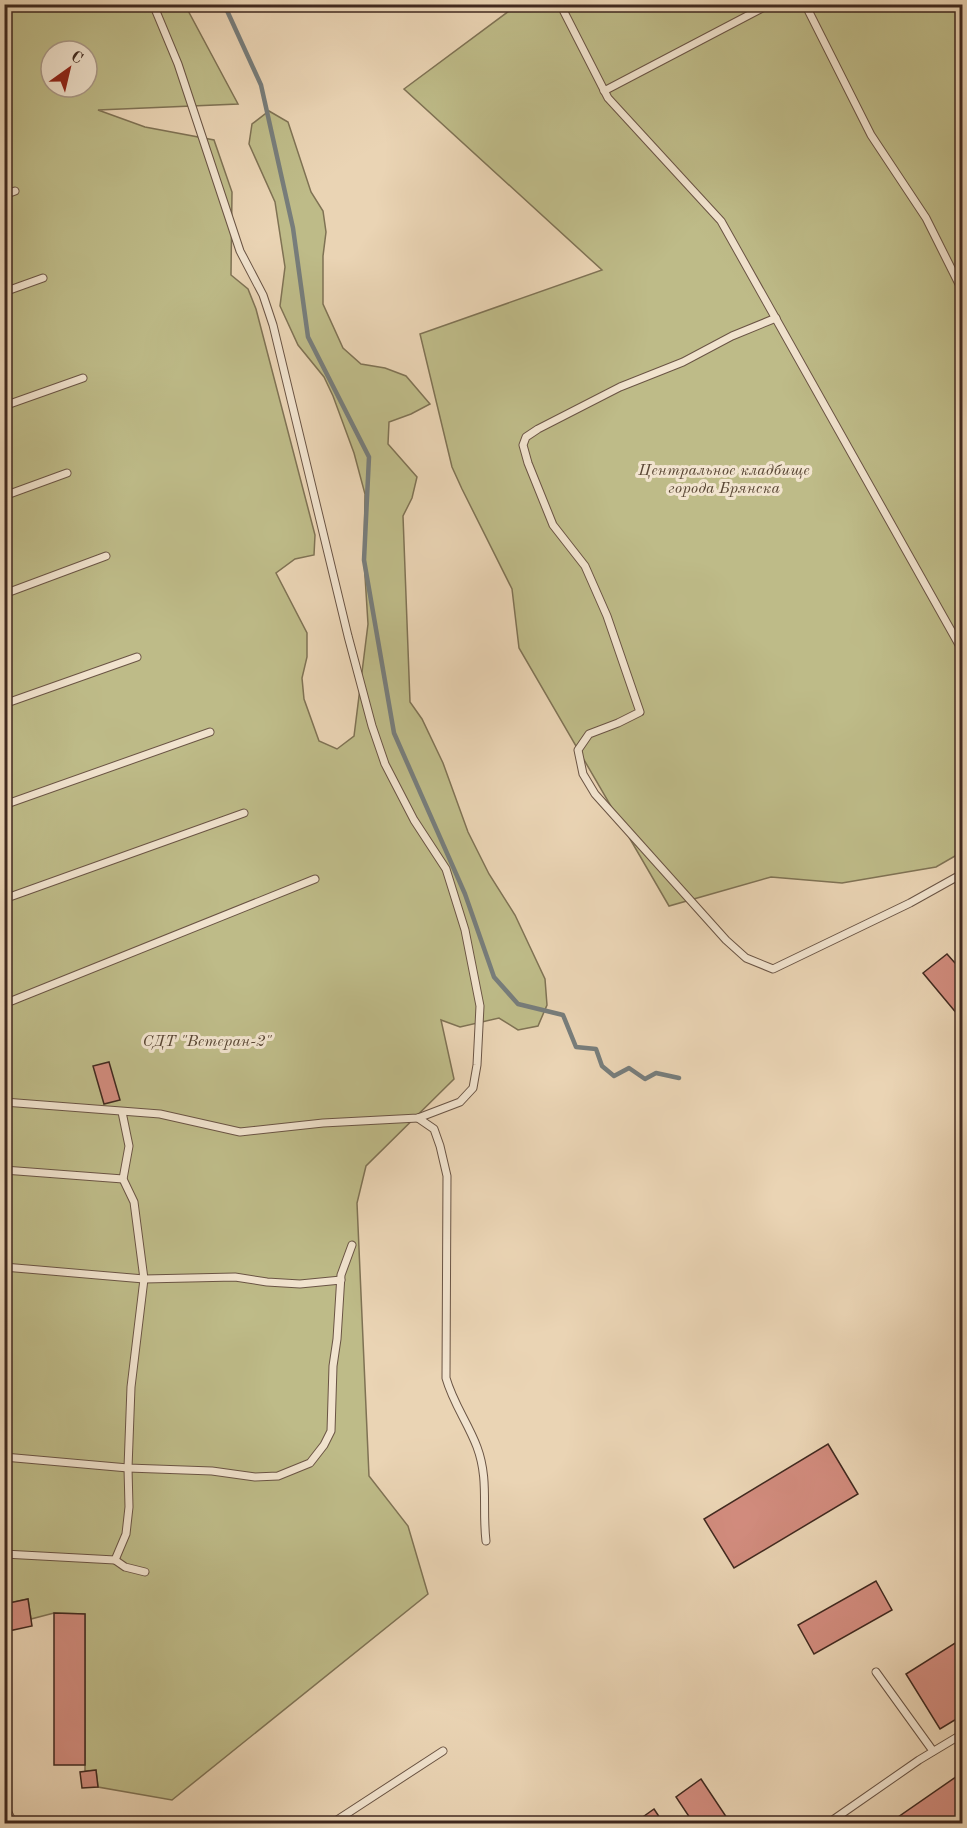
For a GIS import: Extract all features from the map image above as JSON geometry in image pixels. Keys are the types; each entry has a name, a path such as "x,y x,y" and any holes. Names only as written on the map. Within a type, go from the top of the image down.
{"lane":[{"path":"4,1102 160,1114 240,1132 323,1123 418,1118 460,1102 473,1088 477,1065 480,1006 465,930 446,869 414,820 385,764 348,636 273,325 263,295 240,251 178,64 153,4"},
{"path":"560,4 604,91 721,221 963,650"},
{"path":"604,91 770,4"},
{"path":"805,4 871,135 926,219 963,290"},
{"path":"4,195 15,191"},
{"path":"4,292 43,278"},
{"path":"776,318 732,336 683,362 620,387 526,437 523,445 528,463 553,525 585,566 607,616 640,712 590,734 578,750 583,774 595,794 726,940 746,958 773,969 910,903 963,874"},
{"path":"4,406 83,378"},
{"path":"4,496 67,473"},
{"path":"4,594 106,556"},
{"path":"4,704 137,657"},
{"path":"4,805 210,732"},
{"path":"4,899 244,813"},
{"path":"4,1004 315,879"},
{"path":"115,1560 126,1534 129,1507 131,1387 144,1280 134,1202 123,1179 129,1146 122,1112"},
{"path":"418,1118 434,1129 447,1176 446,1378 451,1396 478,1448 486,1486 483,1519 486,1541"},
{"path":"4,1170 123,1179"},
{"path":"4,1457 128,1468 212,1471 255,1477 278,1476 310,1463 331,1431 333,1366 340,1280 352,1245"},
{"path":"4,1267 144,1280 235,1276 267,1282 300,1284 340,1280"},
{"path":"4,1554 115,1560 124,1567 145,1572"},
{"path":"876,1672 933,1751"},
{"path":"827,1824 933,1751 959,1736 963,1737"},
{"path":"331,1824 443,1751"},
{"path":"4,1805 14,1824"}],"green space":[{"name":"СДТ \"Ветеран-2\"","path":"4,5 185,5 238,104 98,110 145,127 214,140 232,192 231,275 248,289 256,309 315,535 314,555 295,559 276,573 307,633 307,657 302,678 304,699 319,741 337,749 354,736 368,624 364,560 365,494 354,453 333,396 324,377 298,345 280,306 285,267 275,202 249,144 252,124 269,111 288,122 311,192 323,211 326,232 323,256 323,304 343,348 361,364 385,368 406,376 430,404 389,422 388,444 417,477 412,498 403,516 410,702 422,719 443,763 468,832 489,874 515,915 545,979 547,1005 538,1026 518,1030 499,1018 460,1027 441,1020 454,1079 366,1166 357,1203 369,1476 408,1526 428,1594 172,1800 98,1787 96,1770 85,1771 85,1614 54,1613 31,1619 28,1599 5,1604"},
{"name":"Центральное кладбище города Брянска","path":"517,5 962,5 962,852 936,867 842,883 771,877 669,906 519,648 512,589 452,467 420,334 602,270 404,89"}],"building":[{"path":"947,954 963,972 963,1021 923,973"},
{"path":"109,1062 120,1100 104,1104 93,1066"},
{"path":"828,1444 858,1494 734,1568 704,1519"},
{"path":"876,1581 892,1610 814,1654 798,1625"},
{"path":"28,1599 32,1626 4,1632 4,1604"},
{"path":"54,1613 85,1614 85,1765 54,1765"},
{"path":"963,1638 963,1715 940,1729 906,1674"},
{"path":"96,1770 98,1787 82,1788 80,1772"},
{"path":"963,1772 963,1824 888,1824"},
{"path":"701,1779 731,1824 694,1824 676,1797"},
{"path":"654,1809 664,1824 633,1824"}],"waterway":[{"path":"224,4 261,85 293,228 308,337 369,457 364,560 394,733 465,894 494,977 518,1004 563,1015 576,1047 596,1049 602,1066 614,1076 629,1068 645,1079 656,1073 679,1078"}]}
